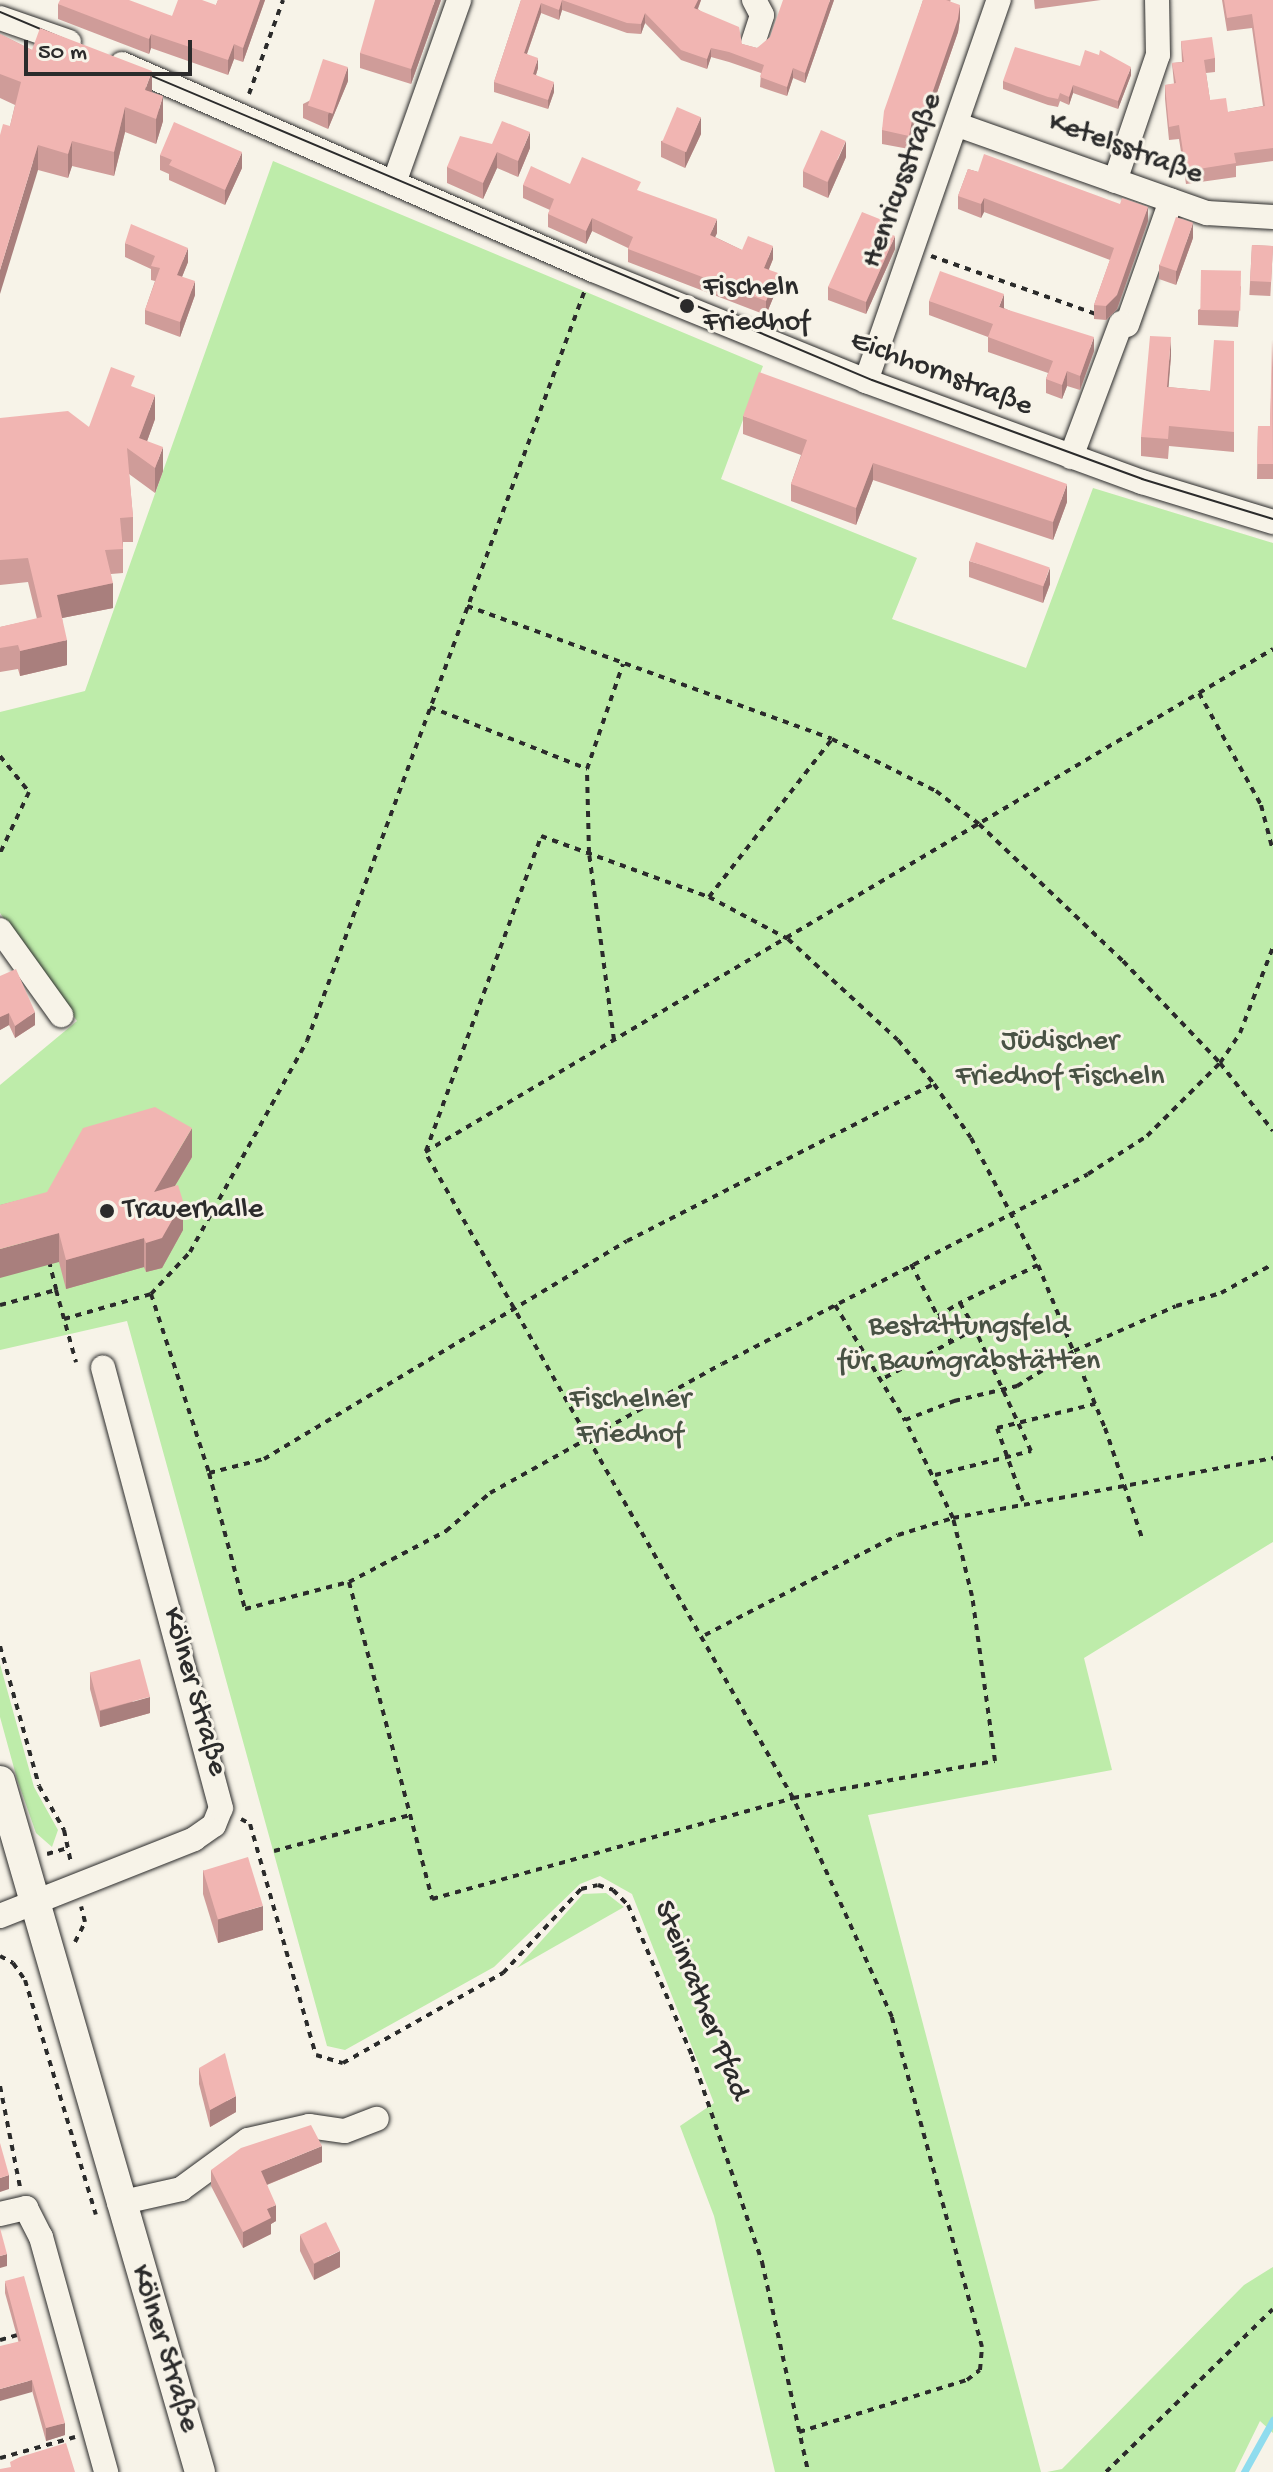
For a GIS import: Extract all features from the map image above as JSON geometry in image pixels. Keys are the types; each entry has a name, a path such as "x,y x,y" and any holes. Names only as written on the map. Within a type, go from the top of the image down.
{"main road":[{"name":"Kölner Straße","path":"0,1781 119,2203 200,2472"}],"street":[{"path":"394,183 459,0"},
{"path":"753,43 762,15 754,0"},
{"name":"Henricusstraße","path":"866,381 958,125 999,0"},
{"path":"1115,181 1158,55 1157,0"},
{"name":"Eichhornstraße","path":"0,18 242,115 593,270 866,381 1071,457 1273,522"},
{"name":"Ketelsstraße","path":"958,125 1171,201 1231,218 1273,217"},
{"path":"1071,457 1171,201"},
{"path":"0,930 61,1015"},
{"name":"Kölner Straße","path":"33,1903 194,1839 214,1825 221,1808 103,1368"},
{"path":"0,1916 33,1903"},
{"path":"119,2203 181,2189 248,2140 309,2126 345,2131 377,2119"},
{"path":"0,2214 26,2208 41,2237 62,2323 106,2472"}],"path":[{"path":"242,115 283,0"},
{"path":"914,250 1124,324"},
{"path":"64,1319 151,1294 190,1252 307,1041 593,270"},
{"path":"467,606 832,739 898,768 979,824 1123,961 1220,1063 1273,1131"},
{"path":"425,1152 1273,649"},
{"path":"614,1040 589,853 587,769 623,664"},
{"path":"1199,693 1261,805 1273,851"},
{"path":"430,707 587,769"},
{"path":"709,897 832,739"},
{"path":"0,756 29,792 0,853"},
{"path":"799,2432 967,2380 980,2370 982,2347 892,2017 793,1798 705,1635 513,1310 425,1152 541,836 709,897 788,939 898,1040 934,1084 1014,1213 1095,1404 1143,1541"},
{"path":"151,1294 209,1473 245,1609 349,1582 446,1531 490,1493 911,1264 1014,1213 1147,1136 1220,1063 1240,1033 1273,947"},
{"path":"209,1473 264,1459 627,1241 934,1084"},
{"path":"45,1246 76,1362"},
{"path":"911,1264 951,1342"},
{"path":"905,1420 1004,1389 1074,1351 1163,1311 1221,1293 1273,1264"},
{"path":"937,1316 1038,1265"},
{"path":"0,1305 56,1290"},
{"path":"935,1475 1031,1451 1004,1389 960,1303"},
{"path":"349,1582 432,1899 793,1798 995,1761 972,1596 953,1518 935,1475 905,1420 835,1305"},
{"path":"879,1381 975,1329"},
{"path":"1023,1501 997,1428 1095,1404"},
{"path":"705,1635 898,1535 1023,1501 1124,1488 1273,1458"},
{"path":"0,1646 39,1786 64,1830 75,1886"},
{"name":"Steinrather Pfad","path":"221,1808 250,1824 316,2055 343,2063 503,1973 581,1889 598,1885 613,1890 628,1905 692,2056 762,2262 808,2472"},
{"path":"274,1851 410,1815"},
{"path":"0,2086 26,2208"},
{"path":"1106,2472 1273,2309"},
{"path":"0,2340 62,2323"},
{"path":"0,2458 95,2431"}],"green space":[{"name":"Fischelner Friedhof","path":"273,161 763,366 721,479 917,558 892,619 1026,668 1093,488 1273,543 1273,1542 1084,1658 1112,1770 868,1815 1041,2472 775,2472 714,2216 680,2126 714,2103 632,1894 600,1876 580,1884 494,1967 345,2050 327,2046 127,1321 0,1350 0,1085 77,1021 0,913 0,712 85,691"},
{"path":"0,1664 34,1787 58,1830 52,1847 36,1833 17,1779 0,1717"},
{"path":"606,1893 624,1907 517,1968 583,1894"},
{"path":"1273,2267 1273,2433 1260,2421 1235,2472 1047,2472 1062,2469 1244,2285"}],"building":[{"path":"60,0 129,0 172,16 178,0 202,0 216,5 218,0 260,0 243,48 234,44 228,60 151,34 149,39 58,4"},
{"path":"375,0 435,0 411,69 360,53"},
{"path":"521,0 562,0 559,10 541,3 524,53 538,58 533,74 554,82 548,100 494,82"},
{"path":"562,0 698,0 694,8 739,27 742,44 757,48 770,37 783,0 830,0 805,73 793,68 787,87 760,77 764,65 729,52 711,48 707,59 681,50 645,13 641,24 627,23"},
{"path":"923,0 946,0 960,5 925,114 914,110 909,136 882,130 884,111"},
{"path":"1224,0 1273,0 1273,148 1234,153 1236,163 1186,171 1179,125 1169,127 1165,85 1176,83 1172,63 1184,62 1181,41 1212,37 1215,58 1204,60 1210,100 1226,98 1228,112 1265,106 1252,14 1227,18"},
{"path":"40,28 152,71 145,90 163,96 156,119 125,107 114,152 72,141 68,154 38,145 0,270 0,135 3,124 10,126 21,82 0,74 0,34 32,50"},
{"path":"1015,47 1080,66 1085,50 1099,55 1100,50 1131,67 1118,101 1073,85 1069,97 1060,93 1058,99 1003,81"},
{"path":"323,59 348,67 333,114 308,106"},
{"path":"677,107 701,117 686,152 662,142"},
{"path":"502,121 530,132 518,161 497,152 483,183 447,167 460,136 492,144"},
{"path":"174,122 242,152 225,190 169,165 172,160 160,155"},
{"path":"821,130 846,141 827,182 803,171"},
{"path":"984,154 1120,204 1122,198 1148,207 1117,295 1106,306 1094,305 1114,248 984,198 981,204 958,196 968,169 978,172"},
{"path":"582,157 641,182 637,190 717,219 710,235 742,250 748,236 773,246 764,268 778,273 766,301 628,249 633,237 592,218 586,231 548,214 554,199 523,185 531,166 570,184"},
{"path":"862,212 882,220 878,229 895,236 866,302 828,287"},
{"path":"1176,217 1193,223 1176,271 1159,265"},
{"path":"131,224 188,248 177,275 195,281 180,322 145,310 160,268 151,266 155,256 125,243"},
{"path":"1252,245 1273,246 1271,282 1250,281"},
{"path":"1201,270 1241,271 1240,311 1200,310"},
{"path":"940,271 1004,294 999,307 1094,337 1080,376 1067,371 1062,385 1046,379 1053,361 988,337 993,324 929,301"},
{"path":"1150,336 1171,337 1167,387 1210,391 1214,340 1234,341 1234,432 1169,426 1168,439 1141,437"},
{"path":"1272,339 1273,464 1257,464 1258,426 1270,426"},
{"path":"111,367 135,376 131,386 155,395 139,438 163,447 155,468 127,448 133,517 120,518 123,549 105,550 113,583 57,595 67,640 20,651 18,645 0,648 0,627 42,617 28,558 0,560 0,418 68,411 89,427"},
{"path":"759,372 1067,484 1053,522 873,463 856,508 791,484 807,440 743,416"},
{"path":"976,542 1050,567 1043,586 969,561"},
{"path":"16,969 35,1012 15,1026 9,1013 0,1017 0,976"},
{"name":"Trauerhalle","path":"155,1107 192,1128 154,1192 178,1185 183,1201 162,1238 146,1243 144,1238 66,1260 59,1233 0,1249 0,1205 47,1192 83,1128"},
{"path":"140,1659 150,1697 100,1710 90,1672"},
{"path":"248,1857 263,1906 218,1920 203,1871"},
{"path":"225,2053 236,2096 210,2110 199,2068"},
{"path":"311,2125 322,2146 261,2171 276,2205 267,2209 271,2218 243,2232 211,2170 241,2148"},
{"path":"0,2143 9,2175 0,2178"},
{"path":"326,2222 340,2251 314,2263 300,2235"},
{"path":"0,2228 7,2254 0,2256"},
{"path":"24,2276 65,2423 46,2428 32,2380 0,2389 0,2346 21,2341 5,2281"},
{"path":"66,2443 75,2472 0,2472 0,2469 11,2467 10,2462 20,2457"}],"waterway":[{"path":"1244,2472 1273,2420"}],"tram line":[{"path":"0,12 872,380 1142,479 1273,519"}],"place":[{"name":"Fischeln Friedhof","path":"687,306"},
{"name":"Trauerhalle","path":"107,1211"}],"park label":[{"name":"Jüdischer Friedhof Fischeln","path":"1060,1060"},
{"name":"Bestattungsfeld für Baumgrabstätten","path":"969,1345"}]}
